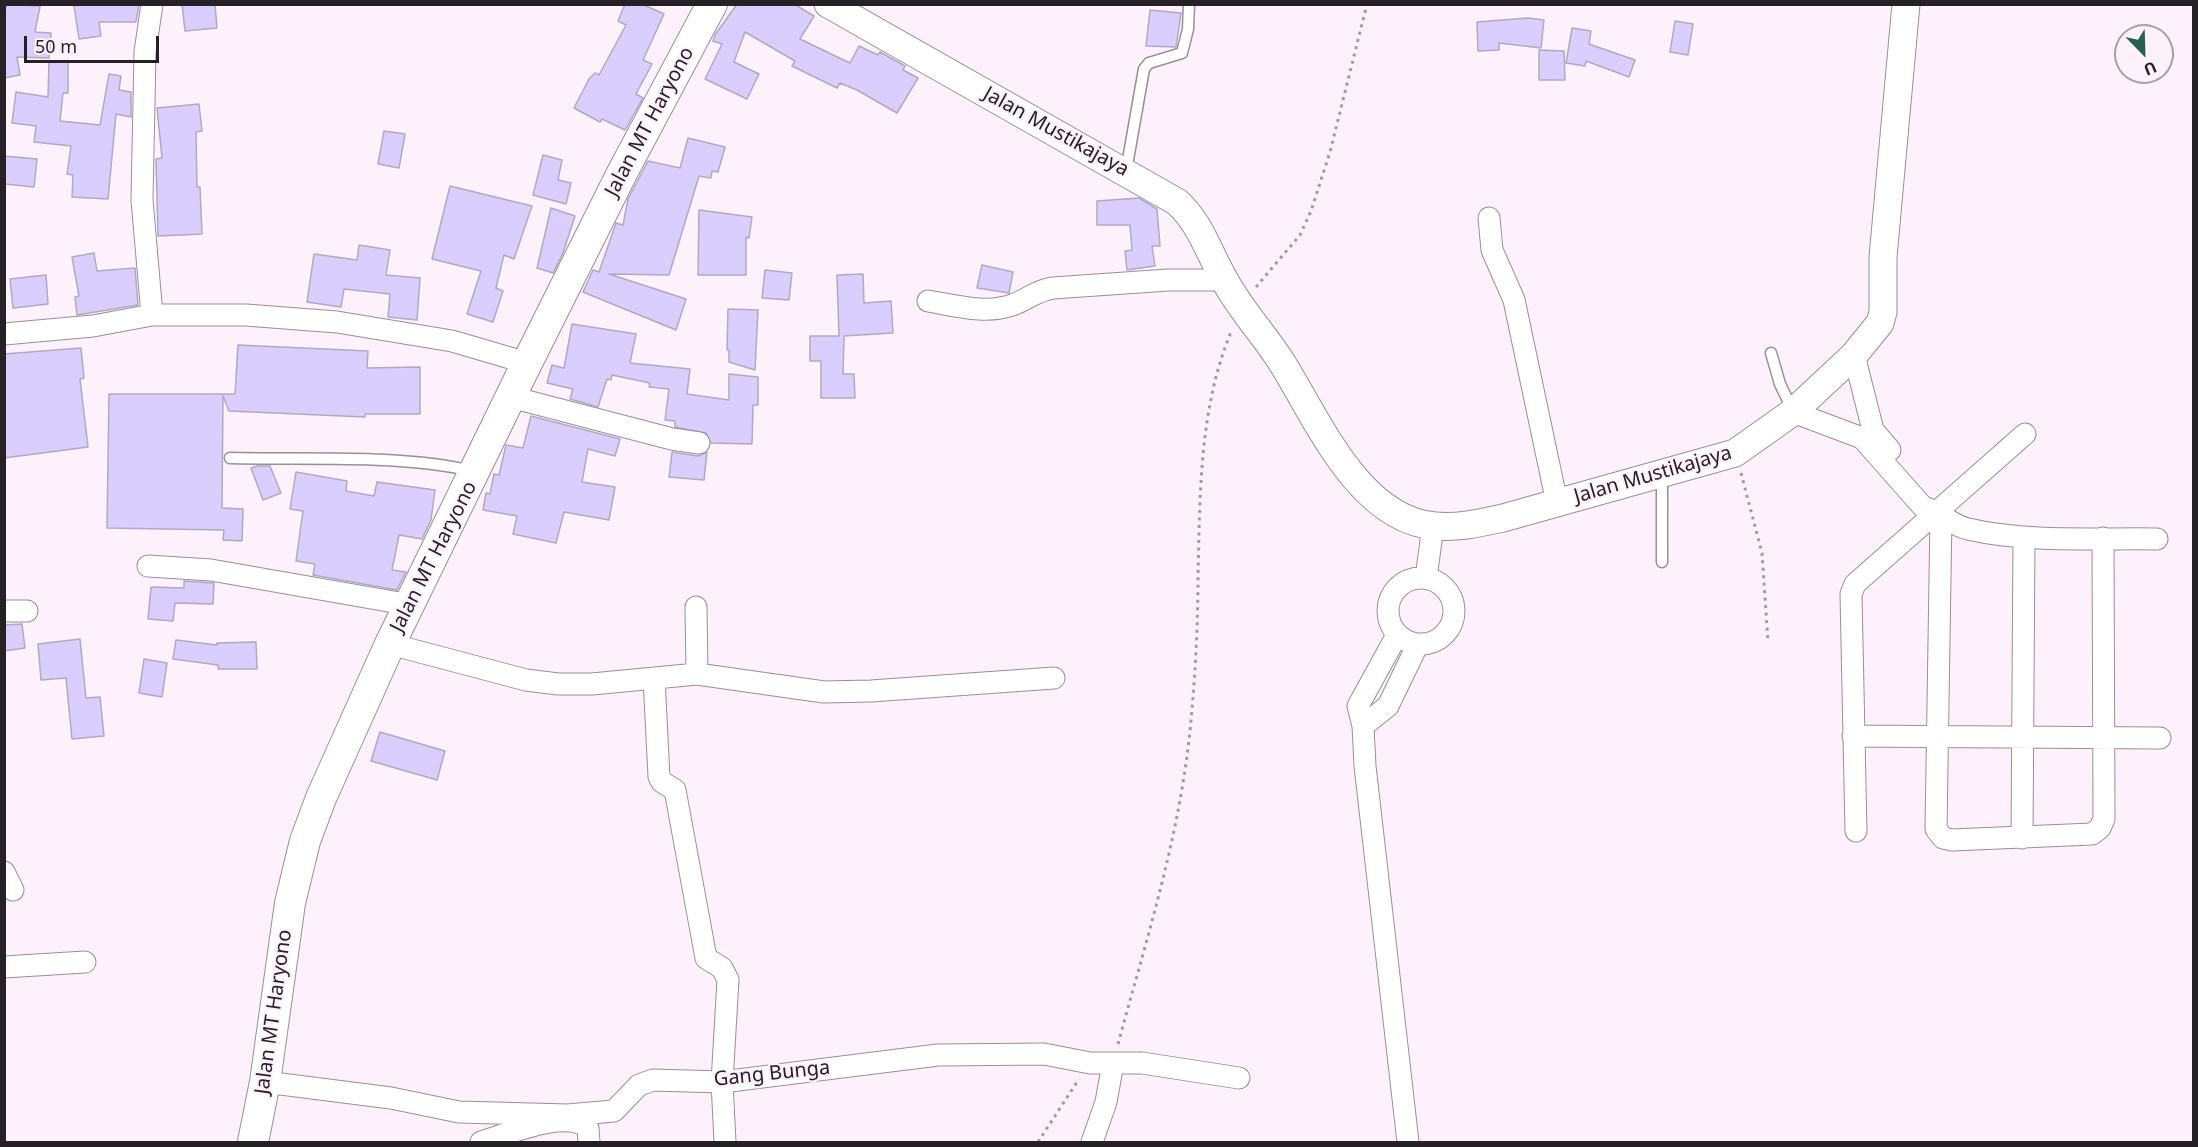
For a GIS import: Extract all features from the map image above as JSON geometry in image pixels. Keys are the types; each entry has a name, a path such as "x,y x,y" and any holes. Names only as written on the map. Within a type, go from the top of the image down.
{"main road":[{"name":"Jalan MT Haryono","path":"253,1143 265,1082 290,903 305,841 326,786 390,644 477,472 511,397 622,173 712,4"}],"street":[{"path":"152,4 145,52 142,200 152,315"},
{"name":"Jalan Mustikajaya","path":"828,4 1177,202 1191,215 1205,236 1224,280 1282,363 1359,484 1387,508 1409,520 1433,526 1464,526 1557,503 1734,453 1793,412 1854,356 1880,323 1883,312 1882,257 1906,4"},
{"path":"1489,218 1492,250 1514,300 1557,503"},
{"path":"928,301 979,310 1002,308 1039,290 1053,288 1168,280 1224,280"},
{"path":"4,334 93,326 152,315 246,315 337,322 452,341 528,363"},
{"path":"1854,356 1873,430 1932,497 1937,512 1939,735 1936,829 1943,838 1952,840 2091,834 2100,828 2104,819 2105,736 2103,538"},
{"path":"511,397 672,439 699,443"},
{"path":"1793,412 1862,438 1923,507 1937,512 1956,525 2024,538 2157,539"},
{"path":"1856,831 1851,594 1855,584 2025,434"},
{"path":"1426,578 1433,526"},
{"path":"2022,838 2024,538"},
{"path":"148,566 211,570 411,605"},
{"path":"1426,578 1434,580 1447,591 1454,614 1448,630 1442,636 1435,641 1418,644 1397,635 1388,616 1391,596 1406,581 1426,578"},
{"path":"696,607 697,674"},
{"path":"4,611 27,611"},
{"path":"1397,635 1358,706 1363,726 1381,919 1407,1143"},
{"path":"390,644 526,680 592,684 697,674 824,692 871,691 1054,678"},
{"path":"1363,726 1388,706 1418,644"},
{"path":"654,678 659,777 662,782 675,790 706,958 722,968 728,980 722,1082 725,1143"},
{"path":"1853,736 2160,738"},
{"path":"4,967 85,962"},
{"name":"Gang Bunga","path":"265,1082 391,1098 459,1112 567,1115 614,1111 639,1085 653,1080 722,1082 938,1055 1044,1054 1090,1063 1142,1063 1239,1078"},
{"path":"1092,1143 1106,1102 1113,1063"},
{"path":"481,1143 553,1121 583,1124 588,1128 589,1143"}],"lane":[{"path":"1126,171 1144,69 1149,63 1182,53 1188,29 1189,4"},
{"path":"1771,353 1780,384 1793,412"},
{"path":"230,458 438,465 477,472"},
{"path":"1662,473 1662,562"}],"path":[{"path":"1113,1063 1179,818 1190,730 1198,616 1200,456 1222,351 1241,304 1300,235 1311,210 1330,152 1367,4"},
{"path":"1734,453 1762,553 1768,642"},
{"path":"1038,1143 1090,1063"}],"building":[{"path":"7,4 40,6 35,32 51,33 49,58 17,57 20,75 4,78 4,15"},
{"path":"139,4 136,22 99,22 101,36 79,39 74,6"},
{"path":"182,4 215,4 217,28 185,31"},
{"path":"625,4 642,4 664,14 643,60 652,64 636,94 643,98 625,130 602,119 600,122 574,108 589,79 595,73 599,75 626,25 618,21"},
{"path":"737,4 794,4 814,16 800,39 850,63 859,46 878,55 880,52 905,66 903,70 918,78 897,113 857,90 840,83 837,88 792,66 795,61 745,32 734,62 759,74 747,99 705,79 722,44 713,41 715,35"},
{"path":"1150,10 1181,13 1176,47 1146,46"},
{"path":"1528,18 1544,20 1541,48 1499,43 1499,50 1478,51 1477,22"},
{"path":"1675,21 1693,24 1688,55 1670,52"},
{"path":"1572,28 1591,31 1589,44 1635,60 1629,77 1586,61 1585,66 1566,63"},
{"path":"1539,50 1564,51 1565,80 1539,80"},
{"path":"49,61 68,61 68,93 63,93 60,121 100,125 109,74 121,76 119,90 131,92 131,117 116,114 108,199 72,197 73,175 67,174 71,146 34,142 36,126 12,123 16,92 48,97"},
{"path":"199,104 202,131 196,132 197,187 200,187 202,234 158,236 156,159 162,158 157,108"},
{"path":"384,131 405,134 399,168 378,164"},
{"path":"688,138 725,147 718,172 712,171 711,178 699,176 669,275 609,274 686,299 676,330 583,292 593,270 599,272 616,223 623,225 628,199 648,161 680,168"},
{"path":"543,155 562,160 558,180 571,183 566,204 533,195"},
{"path":"4,156 37,159 34,187 4,184"},
{"path":"450,186 532,206 514,259 504,255 496,288 503,291 493,322 467,314 481,271 432,259"},
{"path":"1139,198 1157,209 1160,246 1152,246 1155,266 1127,270 1125,251 1132,250 1130,225 1097,225 1097,201"},
{"path":"551,208 575,216 563,253 553,273 537,268"},
{"path":"699,210 752,217 749,238 746,237 746,275 698,275"},
{"path":"359,245 390,250 386,275 420,278 417,320 388,317 390,294 344,289 341,307 307,302 314,254 357,260"},
{"path":"94,253 97,271 135,268 138,305 77,315 75,297 79,296 72,257"},
{"path":"982,265 1013,272 1009,293 977,288"},
{"path":"765,270 792,273 789,300 762,298"},
{"path":"863,274 864,303 891,301 893,333 844,336 843,374 854,374 855,398 821,398 821,361 810,361 810,336 839,336 837,275"},
{"path":"46,275 48,304 13,308 10,279"},
{"path":"728,309 758,310 755,370 729,362"},
{"path":"572,324 636,334 630,363 690,369 687,394 729,400 729,374 758,377 758,405 753,405 752,444 711,443 706,433 675,427 675,421 665,420 669,389 649,387 650,383 612,375 611,380 607,379 598,407 570,399 573,389 547,383 552,365 564,368"},
{"path":"238,345 368,351 367,368 420,367 420,414 365,414 365,417 229,411 223,396 222,508 243,509 242,541 223,540 224,530 107,528 109,394 235,394"},
{"path":"81,348 84,378 80,379 88,447 4,458 4,354"},
{"path":"531,416 620,439 615,456 588,449 582,482 615,487 609,520 564,512 556,543 513,534 517,516 483,510 486,493 490,494 494,474 499,475 506,445 523,448"},
{"path":"672,452 698,456 707,452 704,480 669,477"},
{"path":"270,466 281,493 263,500 251,468"},
{"path":"296,472 347,481 346,491 374,496 377,482 435,490 431,520 422,539 399,535 392,570 406,572 397,590 313,575 315,564 296,561 303,511 290,509"},
{"path":"184,581 214,583 213,604 175,603 173,621 148,619 151,587 184,588"},
{"path":"22,624 25,648 4,651 4,625"},
{"path":"80,639 86,698 100,697 104,736 72,739 66,678 41,680 38,644"},
{"path":"176,640 217,645 217,643 256,642 257,669 218,669 218,665 173,659"},
{"path":"144,659 167,663 162,697 139,693"},
{"path":"380,732 445,751 437,780 371,761"}]}
